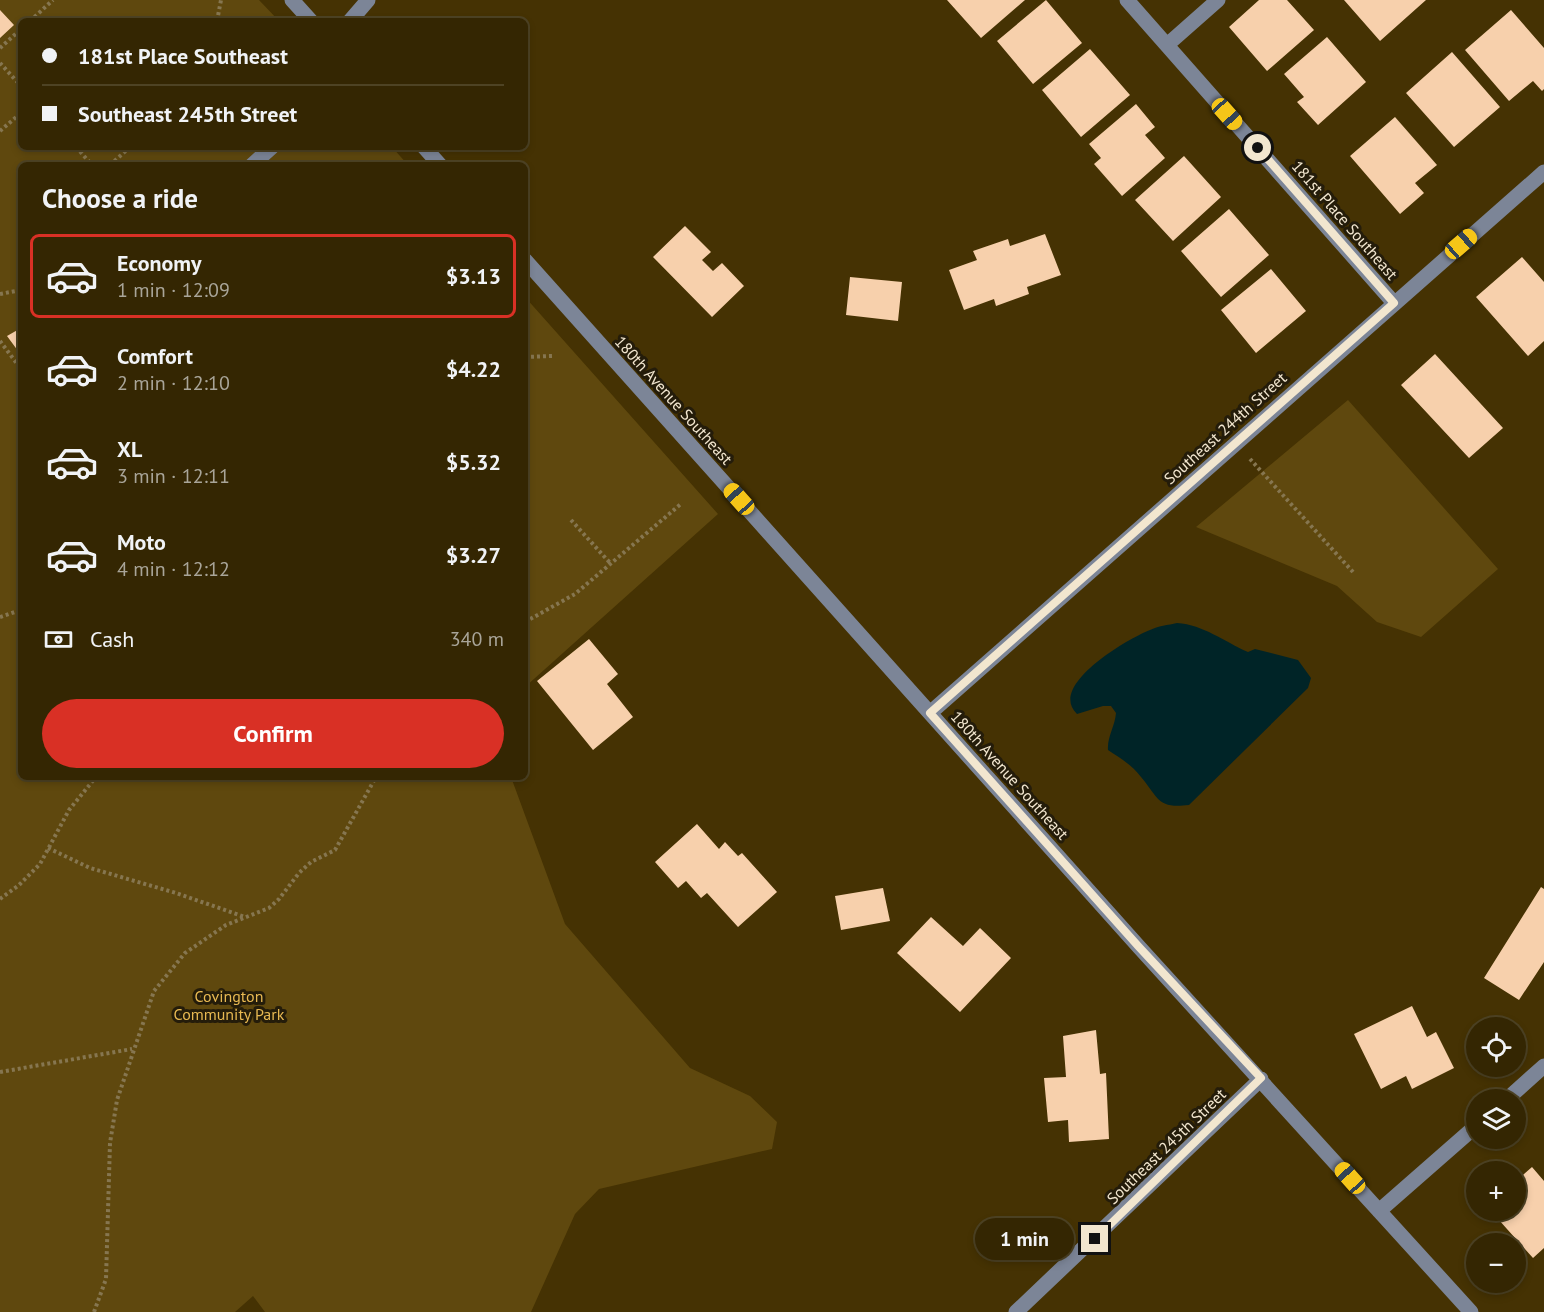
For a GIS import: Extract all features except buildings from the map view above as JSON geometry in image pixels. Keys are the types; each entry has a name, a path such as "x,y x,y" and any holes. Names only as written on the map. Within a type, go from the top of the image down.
{"street":[{"path":"292,0 307,18"},
{"path":"353,18 368,0"},
{"name":"181st Place Southeast","path":"1127,0 1394,303"},
{"path":"1167,45 1218,0"},
{"path":"255,162 269,150"},
{"path":"427,150 437,162"},
{"name":"Southeast 244th Street","path":"930,713 1544,172"},
{"name":"180th Avenue Southeast","path":"528,263 1139,947 1261,1078 1471,1312"},
{"path":"1518,1089 1544,1066"},
{"name":"Southeast 245th Street","path":"1017,1312 1261,1078"},
{"path":"1379,1211 1466,1135"}],"path":[{"path":"33,18 53,0"},
{"path":"218,18 221,0"},
{"path":"0,48 18,32"},
{"path":"0,63 18,83"},
{"path":"0,131 18,116"},
{"path":"79,150 89,162"},
{"path":"113,162 127,150"},
{"path":"0,294 18,291"},
{"path":"0,341 18,365"},
{"path":"528,357 552,356"},
{"path":"1235,443 1353,572"},
{"path":"528,620 567,600 682,503"},
{"path":"571,520 611,564"},
{"path":"0,617 18,611"},
{"path":"0,899 19,885 40,864 69,810 94,780"},
{"path":"94,1312 106,1280 110,1143 117,1100 154,991 185,953 226,925 269,908 311,862 335,850 374,780"},
{"path":"48,848 90,868 176,892 246,918"},
{"path":"0,1072 133,1049"}],"green space":[{"name":"Covington Community Park","path":"0,0 259,0 276,18 18,18 18,150 395,150 405,162 18,162 18,780 512,780 565,924 690,1068 750,1096 777,1122 772,1149 599,1189 575,1214 531,1312 265,1312 253,1296 235,1312 0,1312"},
{"path":"528,300 718,514 528,684"},
{"path":"1348,400 1498,569 1421,637 1377,622 1337,586 1196,527"}],"water":[{"path":"1177,623 1205,630 1248,652 1255,649 1298,660 1311,678 1308,688 1189,805 1178,806 1160,800 1134,769 1108,750 1116,713 1111,706 1103,706 1077,714 1071,703 1073,690 1081,677 1109,653 1139,635"}],"route":[{"path":"1095,1239 1261,1078 1139,947 930,713 1394,303 1258,148"}]}
